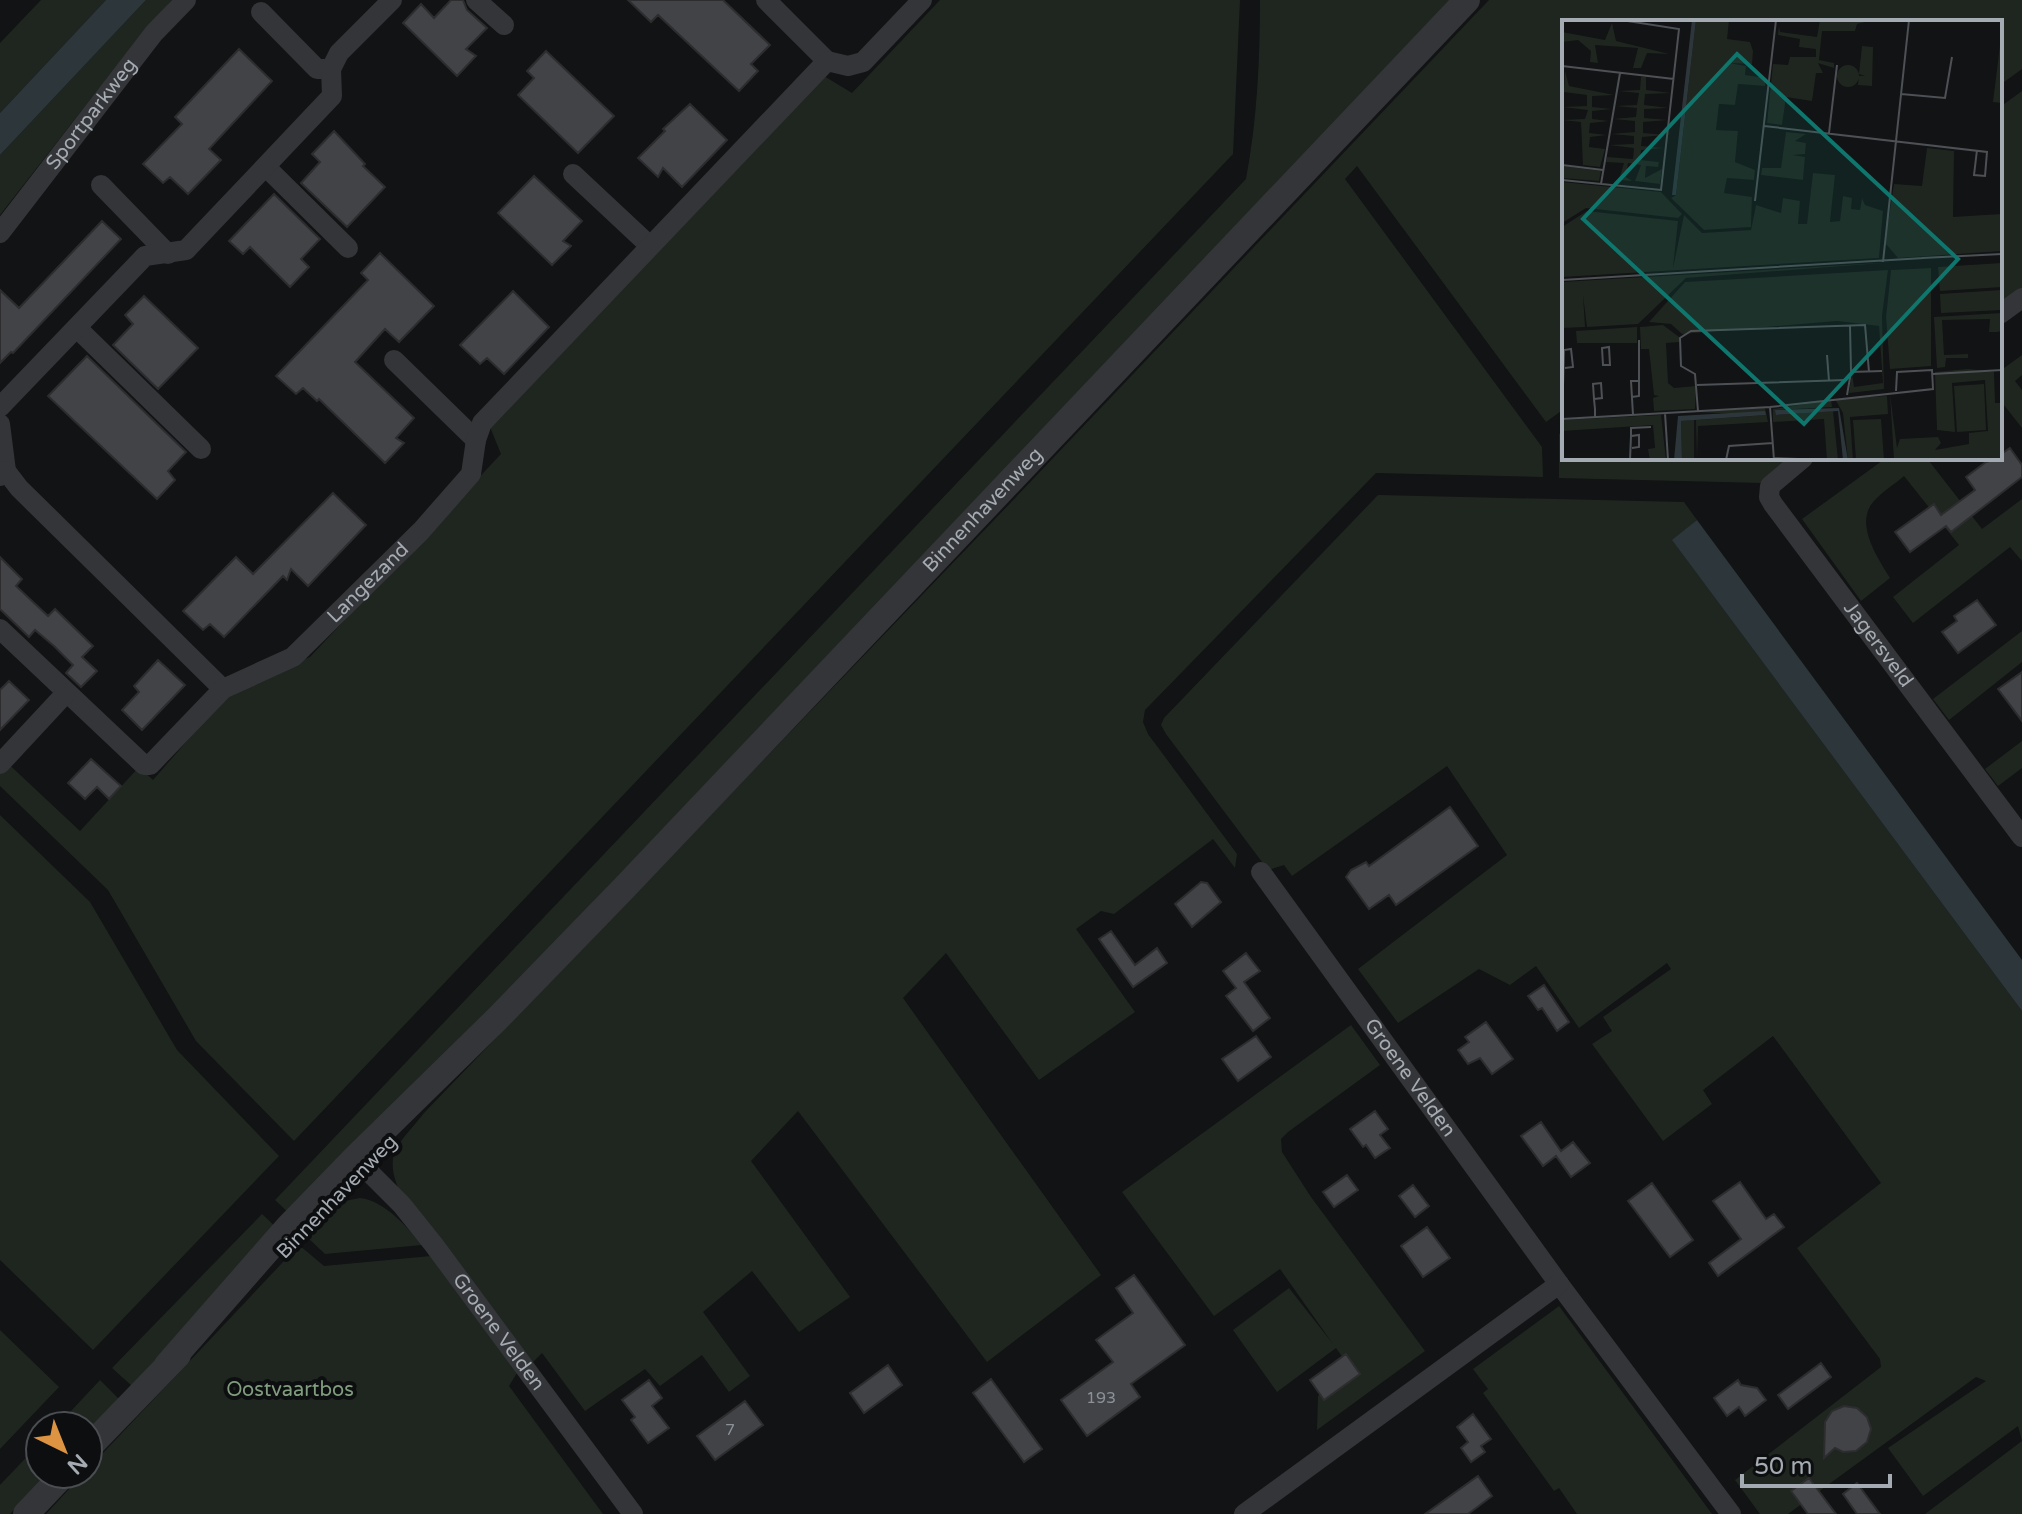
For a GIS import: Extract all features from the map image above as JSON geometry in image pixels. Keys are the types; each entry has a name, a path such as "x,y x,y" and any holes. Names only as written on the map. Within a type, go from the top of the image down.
{"street":[{"name":"Sportparkweg","path":"0,233 154,33 186,0"},
{"path":"0,407 145,256 186,250 266,167 332,96 331,69 339,53 392,0"},
{"path":"476,0 504,25"},
{"path":"766,0 827,61 848,66 863,62 922,0"},
{"name":"Binnenhavenweg","path":"104,1431 167,1365 288,1227 360,1164 1467,0"},
{"path":"261,12 317,69 331,69"},
{"name":"Langezand","path":"0,629 144,765 150,765 223,689 293,657 421,531 471,474 482,423 827,61"},
{"path":"266,167 348,248"},
{"path":"573,174 650,246"},
{"path":"101,185 168,254"},
{"path":"2002,313 2022,298"},
{"path":"77,328 201,449"},
{"path":"394,360 476,440"},
{"path":"0,424 3,473 223,689"},
{"name":"Jagersveld","path":"1801,460 1770,486 1769,497 1773,504 2022,837"},
{"path":"0,764 66,693"},
{"name":"Groene Velden","path":"1261,872 1559,1284 1731,1514"},
{"name":"Groene Velden","path":"360,1164 402,1205 434,1245 633,1514"},
{"path":"1244,1514 1559,1284"},
{"path":"26,1514 49,1490"}],"green space":[{"path":"41,0 106,0 0,113 0,43"},
{"path":"146,0 172,0 132,46 0,215 0,155"},
{"path":"940,0 1240,0 1233,154 294,1141 196,1041 108,890 0,786 0,756 80,831 139,767 153,780 234,687 310,657 501,454 490,427 824,76 852,93"},
{"path":"1260,0 1452,0 293,1217 275,1200 1246,179 1257,90"},
{"path":"1489,0 2022,0 2022,69 2002,84 2002,20 1562,20 1562,410 1546,422 1357,166 1345,179 1542,447 1543,477 1376,473 1145,710 1143,722 1148,734 1237,854 1235,868 1213,839 1114,914 1101,911 1076,929 1135,1012 1039,1080 946,953 903,998 1101,1275 987,1362 798,1111 751,1161 850,1297 799,1332 752,1271 703,1312 750,1376 729,1392 702,1355 660,1386 645,1369 585,1411 542,1353 532,1363 400,1192 393,1167 396,1149 424,1113"},
{"path":"2022,91 2022,288 2002,303 2002,106"},
{"path":"2022,355 2022,375 2015,381 2022,390 2022,428 2002,403 2002,370"},
{"path":"1562,432 1562,460 1791,460 1763,483 1559,478 1559,434"},
{"path":"1883,460 1930,460 1982,529 2022,499 2022,561 2010,547 1913,623 1893,597 1959,545 1904,476 1878,497 1868,510 1866,519 1870,540 1890,578 1861,601 1802,519"},
{"path":"1378,495 1684,502 1697,520 1673,541 2022,1011 2022,1441 2018,1426 1923,1496 1888,1448 1986,1381 1976,1377 1788,1514 1760,1514 1735,1480 1881,1367 1880,1359 1797,1248 1881,1183 1773,1036 1703,1090 1712,1104 1663,1141 1592,1044 1612,1031 1603,1017 1671,969 1667,963 1579,1028 1536,966 1510,985 1479,969 1398,1023 1358,969 1507,855 1447,766 1292,876 1284,865 1268,870 1166,734 1161,725 1164,718"},
{"path":"2022,631 2022,662 1949,720 1933,699"},
{"path":"2022,741 2022,768 1998,786 1985,769"},
{"path":"0,815 90,902 177,1050 279,1156 93,1350 0,1260"},
{"path":"1351,1025 1380,1065 1288,1132 1281,1139 1282,1152 1311,1197 1425,1351 1317,1430 1318,1396 1352,1371 1336,1348 1277,1392 1233,1330 1289,1288 1333,1344 1280,1269 1214,1316 1122,1192"},
{"path":"360,1198 386,1209 422,1245 325,1254 307,1237 345,1201"},
{"path":"262,1214 280,1231 132,1386 112,1368"},
{"name":"Oostvaartbos","path":"299,1245 324,1266 431,1256 517,1373 509,1386 603,1514 46,1514 68,1490 104,1490 104,1452"},
{"path":"1559,1306 1712,1514 1577,1514 1559,1488 1554,1491 1483,1393 1488,1389 1473,1369"},
{"path":"0,1330 59,1387 37,1410 24,1410 24,1424 0,1449"},
{"path":"100,1380 119,1399 104,1415 104,1410 72,1410"},
{"path":"2022,1441 2022,1514 1925,1514"},
{"path":"24,1460 24,1490 33,1490 10,1514 0,1514 0,1485"}],"shaded area":[{"path":"106,0 146,0 0,155 0,113"},
{"path":"1697,520 2022,960 2022,1011 1672,540"}],"building":[{"path":"451,0 463,0 467,10 487,28 466,49 476,56 457,76 403,23 421,4 434,18"},
{"path":"628,0 723,0 770,45 751,64 758,71 739,91 658,15 651,22"},
{"path":"239,49 272,81 209,149 221,160 188,194 170,177 163,183 143,164 182,124 175,117"},
{"path":"546,51 614,116 578,153 518,95 534,78 527,71"},
{"path":"690,104 727,140 682,187 663,168 658,177 638,158"},
{"path":"334,131 385,187 347,227 301,183 320,162 312,154"},
{"path":"534,176 582,221 563,241 571,246 552,265 498,213"},
{"path":"274,194 320,239 301,259 309,267 290,287 250,247 243,254 229,241"},
{"path":"102,221 121,239 0,363 0,290 19,308"},
{"path":"380,253 434,306 399,342 385,329 355,362 414,418 396,438 404,443 385,463 319,399 317,401 303,388 296,394 276,376 368,280 361,273"},
{"path":"513,291 549,327 504,374 487,358 480,364 460,345"},
{"path":"144,296 198,348 158,389 113,345 133,324 125,315"},
{"path":"87,356 186,452 168,471 175,480 157,499 48,396"},
{"path":"2010,448 2022,465 2022,477 1951,532 1946,526 1910,552 1895,532 1934,504 1941,515 1975,490 1966,477 1986,462 2002,460 2002,454"},
{"path":"333,493 366,525 308,586 291,569 287,580 283,576 224,637 210,624 203,630 183,611 236,557 253,574"},
{"path":"0,557 22,579 16,586 48,616 55,609 93,646 82,657 97,671 81,687 66,673 73,665 54,646 35,630 29,637 0,609"},
{"path":"1977,600 1996,625 1958,653 1942,632 1957,621 1954,616"},
{"path":"158,660 185,685 142,730 122,710 139,692 134,686"},
{"path":"2022,672 2022,721 1998,689"},
{"path":"9,681 29,700 0,730 0,690"},
{"path":"91,759 121,786 109,799 97,787 85,799 68,783"},
{"path":"1450,807 1478,846 1396,905 1389,895 1369,909 1346,877 1351,870 1366,862 1369,866"},
{"path":"1201,882 1207,883 1221,902 1192,927 1175,904"},
{"path":"1111,931 1135,965 1157,948 1167,963 1133,987 1099,939"},
{"path":"1246,953 1260,971 1244,982 1270,1018 1253,1031 1226,996 1236,988 1223,971"},
{"path":"1544,985 1569,1022 1557,1031 1542,1008 1538,1010 1528,996"},
{"path":"1486,1022 1513,1059 1492,1074 1480,1058 1468,1064 1458,1050 1469,1042 1465,1037"},
{"path":"1256,1036 1271,1057 1238,1081 1222,1059"},
{"path":"1375,1111 1388,1129 1380,1135 1390,1148 1375,1158 1350,1129"},
{"path":"1541,1122 1561,1151 1573,1142 1590,1163 1571,1177 1556,1156 1543,1166 1521,1136"},
{"path":"1347,1175 1358,1190 1334,1207 1323,1192"},
{"path":"1740,1182 1766,1219 1774,1214 1784,1227 1718,1276 1709,1263 1741,1239 1713,1201"},
{"path":"1652,1183 1693,1240 1670,1257 1628,1201"},
{"path":"1413,1185 1429,1206 1415,1217 1399,1196"},
{"path":"1427,1227 1450,1258 1423,1277 1401,1246"},
{"path":"1134,1275 1185,1345 1131,1384 1140,1397 1087,1436 1061,1400 1113,1362 1096,1340 1133,1313 1116,1288"},
{"path":"1346,1354 1360,1374 1324,1400 1310,1380"},
{"path":"1821,1363 1831,1377 1788,1409 1778,1395"},
{"path":"888,1365 902,1385 864,1413 850,1393"},
{"path":"991,1379 1042,1449 1024,1462 973,1393"},
{"path":"649,1380 662,1398 652,1406 669,1428 648,1443 631,1420 635,1417 622,1400"},
{"path":"1738,1380 1741,1385 1757,1388 1766,1400 1745,1416 1739,1407 1727,1416 1714,1398"},
{"path":"745,1401 763,1425 715,1460 697,1436"},
{"path":"1844,1406 1857,1408 1867,1417 1871,1429 1867,1442 1856,1451 1843,1452 1835,1448 1824,1458 1825,1422 1832,1411"},
{"path":"1473,1414 1491,1439 1481,1446 1485,1452 1471,1462 1461,1448 1468,1442 1457,1427"},
{"path":"1478,1476 1492,1496 1468,1514 1425,1514"},
{"path":"1809,1478 1836,1514 1808,1514 1791,1491"},
{"path":"1857,1483 1880,1514 1857,1514 1843,1494"}]}
